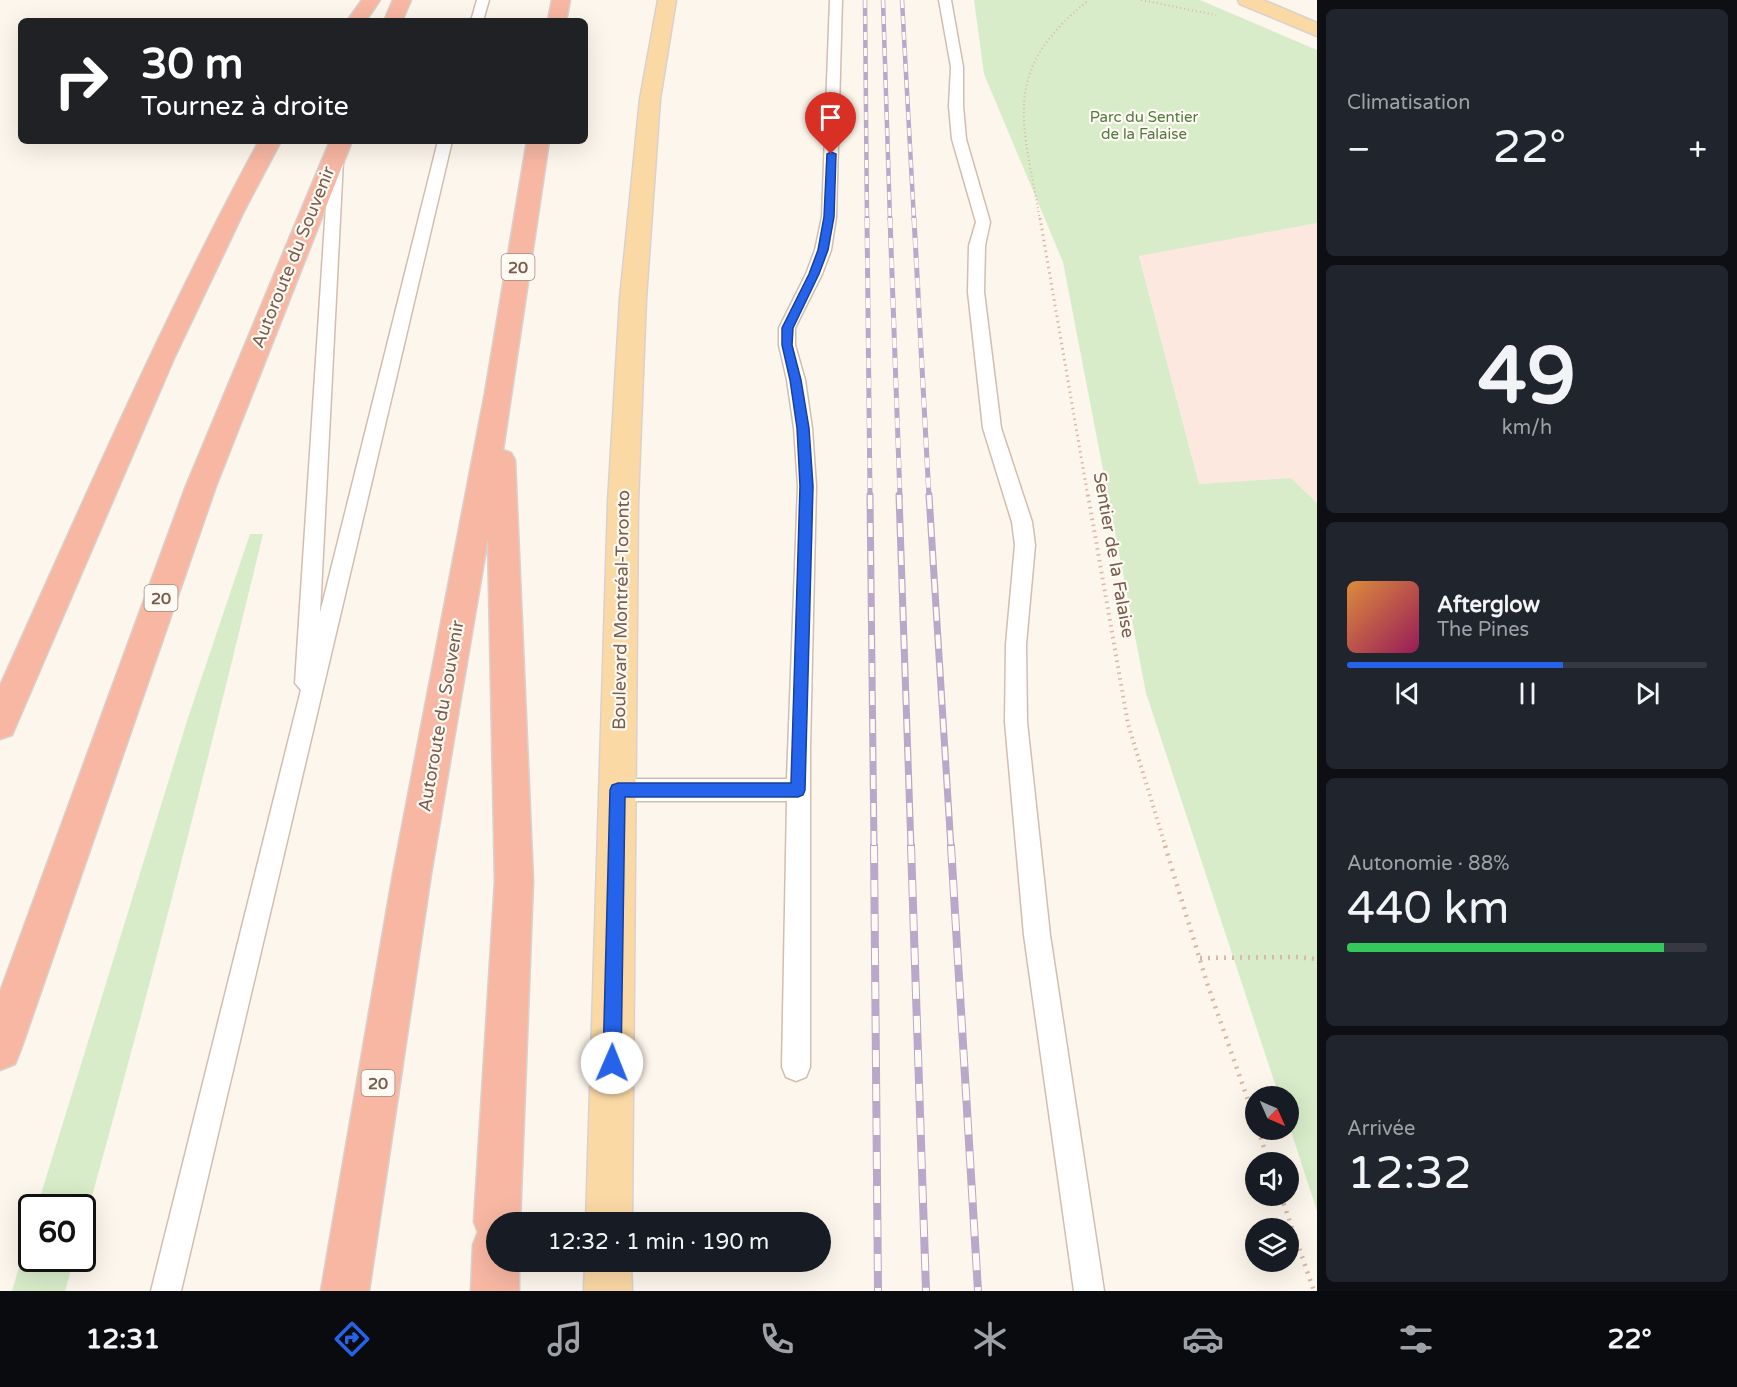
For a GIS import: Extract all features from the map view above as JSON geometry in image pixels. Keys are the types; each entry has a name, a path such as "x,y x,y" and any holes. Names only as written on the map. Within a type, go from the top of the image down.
{"highway":[{"path":"358,18 371,0"},
{"path":"394,18 402,0"},
{"path":"558,18 561,0"},
{"path":"0,724 8,693 188,302 226,223 268,144"},
{"name":"Autoroute du Souvenir","path":"345,1291 412,874 499,393 538,144"},
{"name":"Autoroute du Souvenir","path":"0,1049 201,486 338,147"},
{"path":"497,1212 514,881 499,393"},
{"path":"495,1272 495,1291"}],"main road":[{"name":"Boulevard Montréal-Toronto","path":"609,1212 623,502 633,299 650,99 667,0"},
{"path":"1247,0 1317,30"},
{"path":"608,1272 608,1291"}],"lane":[{"path":"478,18 483,0"},
{"path":"796,1067 798,790 807,486 803,428 796,380 787,345 787,328 814,274 823,250 829,217 836,0"},
{"path":"945,0 957,67 956,106 959,139 983,222 977,246 976,292 992,428 1022,522 1025,545 1016,644 1018,745 1037,935 1089,1291"},
{"path":"166,1291 445,144"},
{"path":"303,734 338,147"},
{"path":"618,790 798,790"}],"path":[{"name":"Sentier de la Falaise","path":"1089,0 1056,30 1038,53 1023,98 1027,147 1128,724 1200,958 1245,1091"},
{"path":"1141,0 1225,17"},
{"path":"1200,958 1296,957 1317,960"},
{"path":"1284,1206 1314,1291"}],"shaded area":[{"path":"1317,223 1317,503 1291,478 1199,484 1139,255"}],"green space":[{"name":"Parc du Sentier de la Falaise","path":"974,0 1200,0 1317,50 1317,223 1139,256 1199,484 1291,478 1317,503 1317,1211 1294,1140 1299,1140 1299,1086 1276,1086 1146,693 1063,262 984,74"},
{"path":"250,534 263,534 176,882 93,1194 41,1194 187,721"},
{"path":"18,1270 70,1272 65,1291 12,1291"}],"railway":[{"path":"865,0 867,220"},
{"path":"883,0 890,220"},
{"path":"902,0 914,220"},
{"path":"867,218 870,497"},
{"path":"890,218 900,497"},
{"path":"914,218 929,497"},
{"path":"870,495 874,848"},
{"path":"899,495 911,848"},
{"path":"929,495 951,848"},
{"path":"874,846 878,1291"},
{"path":"911,846 926,1291"},
{"path":"951,846 978,1291"}],"route":[{"path":"612,1063 618,790 798,790 807,486 803,428 796,380 787,345 787,328 814,274 823,250 829,217 831,154"}]}
